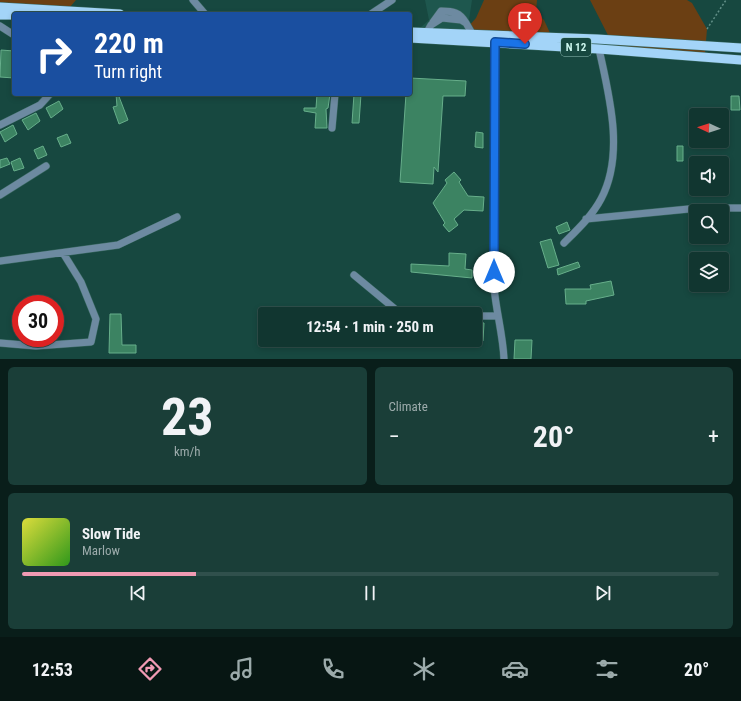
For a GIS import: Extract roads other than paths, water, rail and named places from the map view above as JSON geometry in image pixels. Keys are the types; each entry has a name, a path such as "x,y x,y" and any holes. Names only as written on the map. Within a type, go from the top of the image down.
{"main road":[{"path":"0,7 86,12"},
{"path":"0,14 12,15"},
{"name":"N 12","path":"412,32 429,29 473,35 597,38 741,48"},
{"name":"N 12","path":"412,38 495,42 741,60"}],"street":[{"path":"192,0 203,12"},
{"path":"374,12 392,0"},
{"path":"429,29 442,18 460,20 466,23 473,35"},
{"path":"0,26 12,34"},
{"path":"495,42 494,287 504,359"},
{"path":"564,243 586,220 602,199 612,168 613,134 599,49"},
{"path":"0,125 40,105 48,96"},
{"path":"332,128 335,96"},
{"path":"0,195 46,166"},
{"path":"586,220 699,208 741,208"},
{"path":"0,261 118,245 177,217"},
{"path":"0,343 36,346 91,342 96,319 81,282 63,253"},
{"path":"354,275 393,307"},
{"path":"482,316 497,316"}]}
